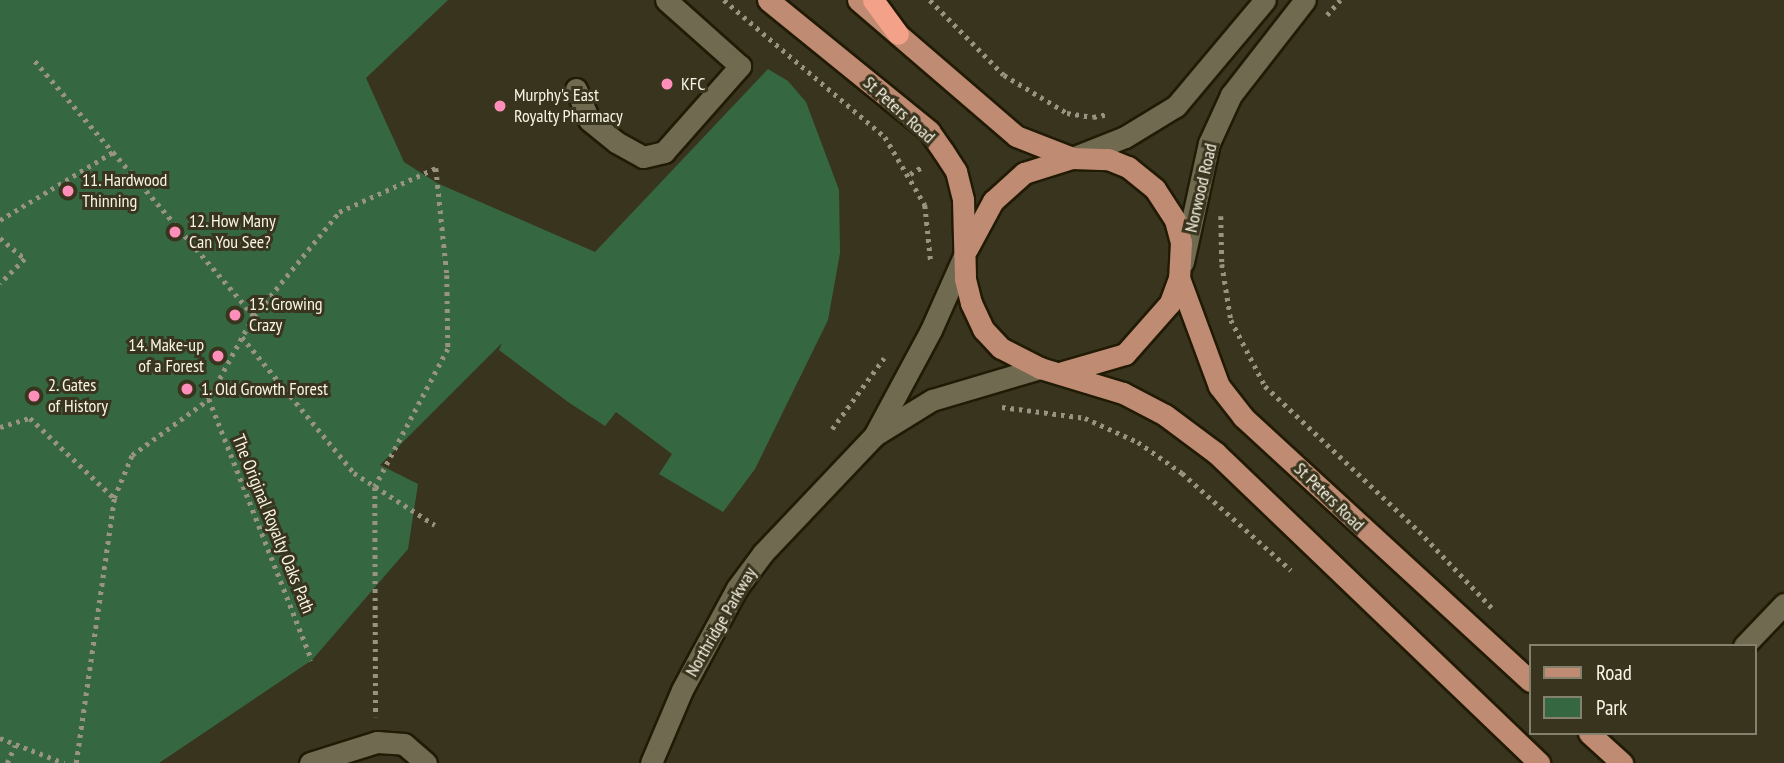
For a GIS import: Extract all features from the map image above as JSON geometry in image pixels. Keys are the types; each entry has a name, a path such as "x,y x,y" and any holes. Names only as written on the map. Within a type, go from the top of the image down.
{"highway":[{"path":"873,0 898,33"}],"main road":[{"name":"St Peters Road","path":"768,0 929,131 956,171 963,200 964,256"},
{"path":"858,0 1016,136 1072,158"},
{"path":"1040,368 1083,368 1125,354 1157,322 1179,278 1181,242 1175,219 1145,178 1108,159 1072,158 1024,173 993,201 964,256 971,303 983,329 1001,348 1040,368 1123,393 1165,415 1216,453 1539,763"},
{"name":"St Peters Road","path":"1179,278 1219,386 1243,416 1528,679"},
{"path":"1590,735 1622,763"}],"street":[{"path":"576,89 589,120 616,142 643,157 664,152 740,66 666,0"},
{"path":"1072,158 1125,138 1176,106 1265,0"},
{"name":"Norwood Road","path":"1179,278 1209,143 1231,95 1305,0"},
{"name":"Northridge Parkway","path":"874,436 931,330 964,256"},
{"name":"Northridge Parkway","path":"650,763 682,690 737,588 763,553 874,436 932,400 1040,368"},
{"path":"1746,644 1784,604"},
{"path":"310,763 377,742 404,744 426,763"}],"path":[{"path":"724,0 885,137 910,174 925,205 932,260 928,271"},
{"path":"930,0 1004,75 1067,113 1093,117 1112,113"},
{"path":"35,61 254,316"},
{"path":"999,82 1004,75"},
{"path":"0,220 113,152"},
{"path":"76,763 114,498 132,454 208,399 254,316 339,212 436,168 447,275 447,349 375,487 372,601 377,742"},
{"path":"910,174 921,168"},
{"path":"1221,210 1222,264 1230,320 1265,386 1419,531 1502,619"},
{"path":"0,238 24,259 0,284"},
{"path":"243,337 354,473 435,525"},
{"path":"832,429 892,346"},
{"name":"The Original Royalty Oaks Path","path":"208,399 312,660"},
{"path":"992,409 1050,411 1085,418 1138,442 1182,473 1291,570"},
{"path":"0,427 30,418 114,498"},
{"path":"0,738 64,763"},
{"path":"7,763 15,746"}],"green space":[{"path":"0,0 448,0 366,78 404,162 437,183 595,252 768,69 788,81 806,102 839,190 840,253 828,320 755,469 723,512 659,474 672,454 616,412 605,426 568,402 499,350 502,343 380,465 418,484 408,549 312,660 159,763 0,763"}],"place":[{"name":"KFC","path":"667,84"},
{"name":"Murphy's East Royalty Pharmacy","path":"500,106"},
{"name":"11. Hardwood Thinning","path":"68,191"},
{"name":"12. How Many Can You See?","path":"175,232"},
{"name":"13. Growing Crazy","path":"235,315"},
{"name":"14. Make-up of a Forest","path":"218,356"},
{"name":"1. Old Growth Forest","path":"187,389"},
{"name":"2. Gates of History","path":"34,396"}]}
